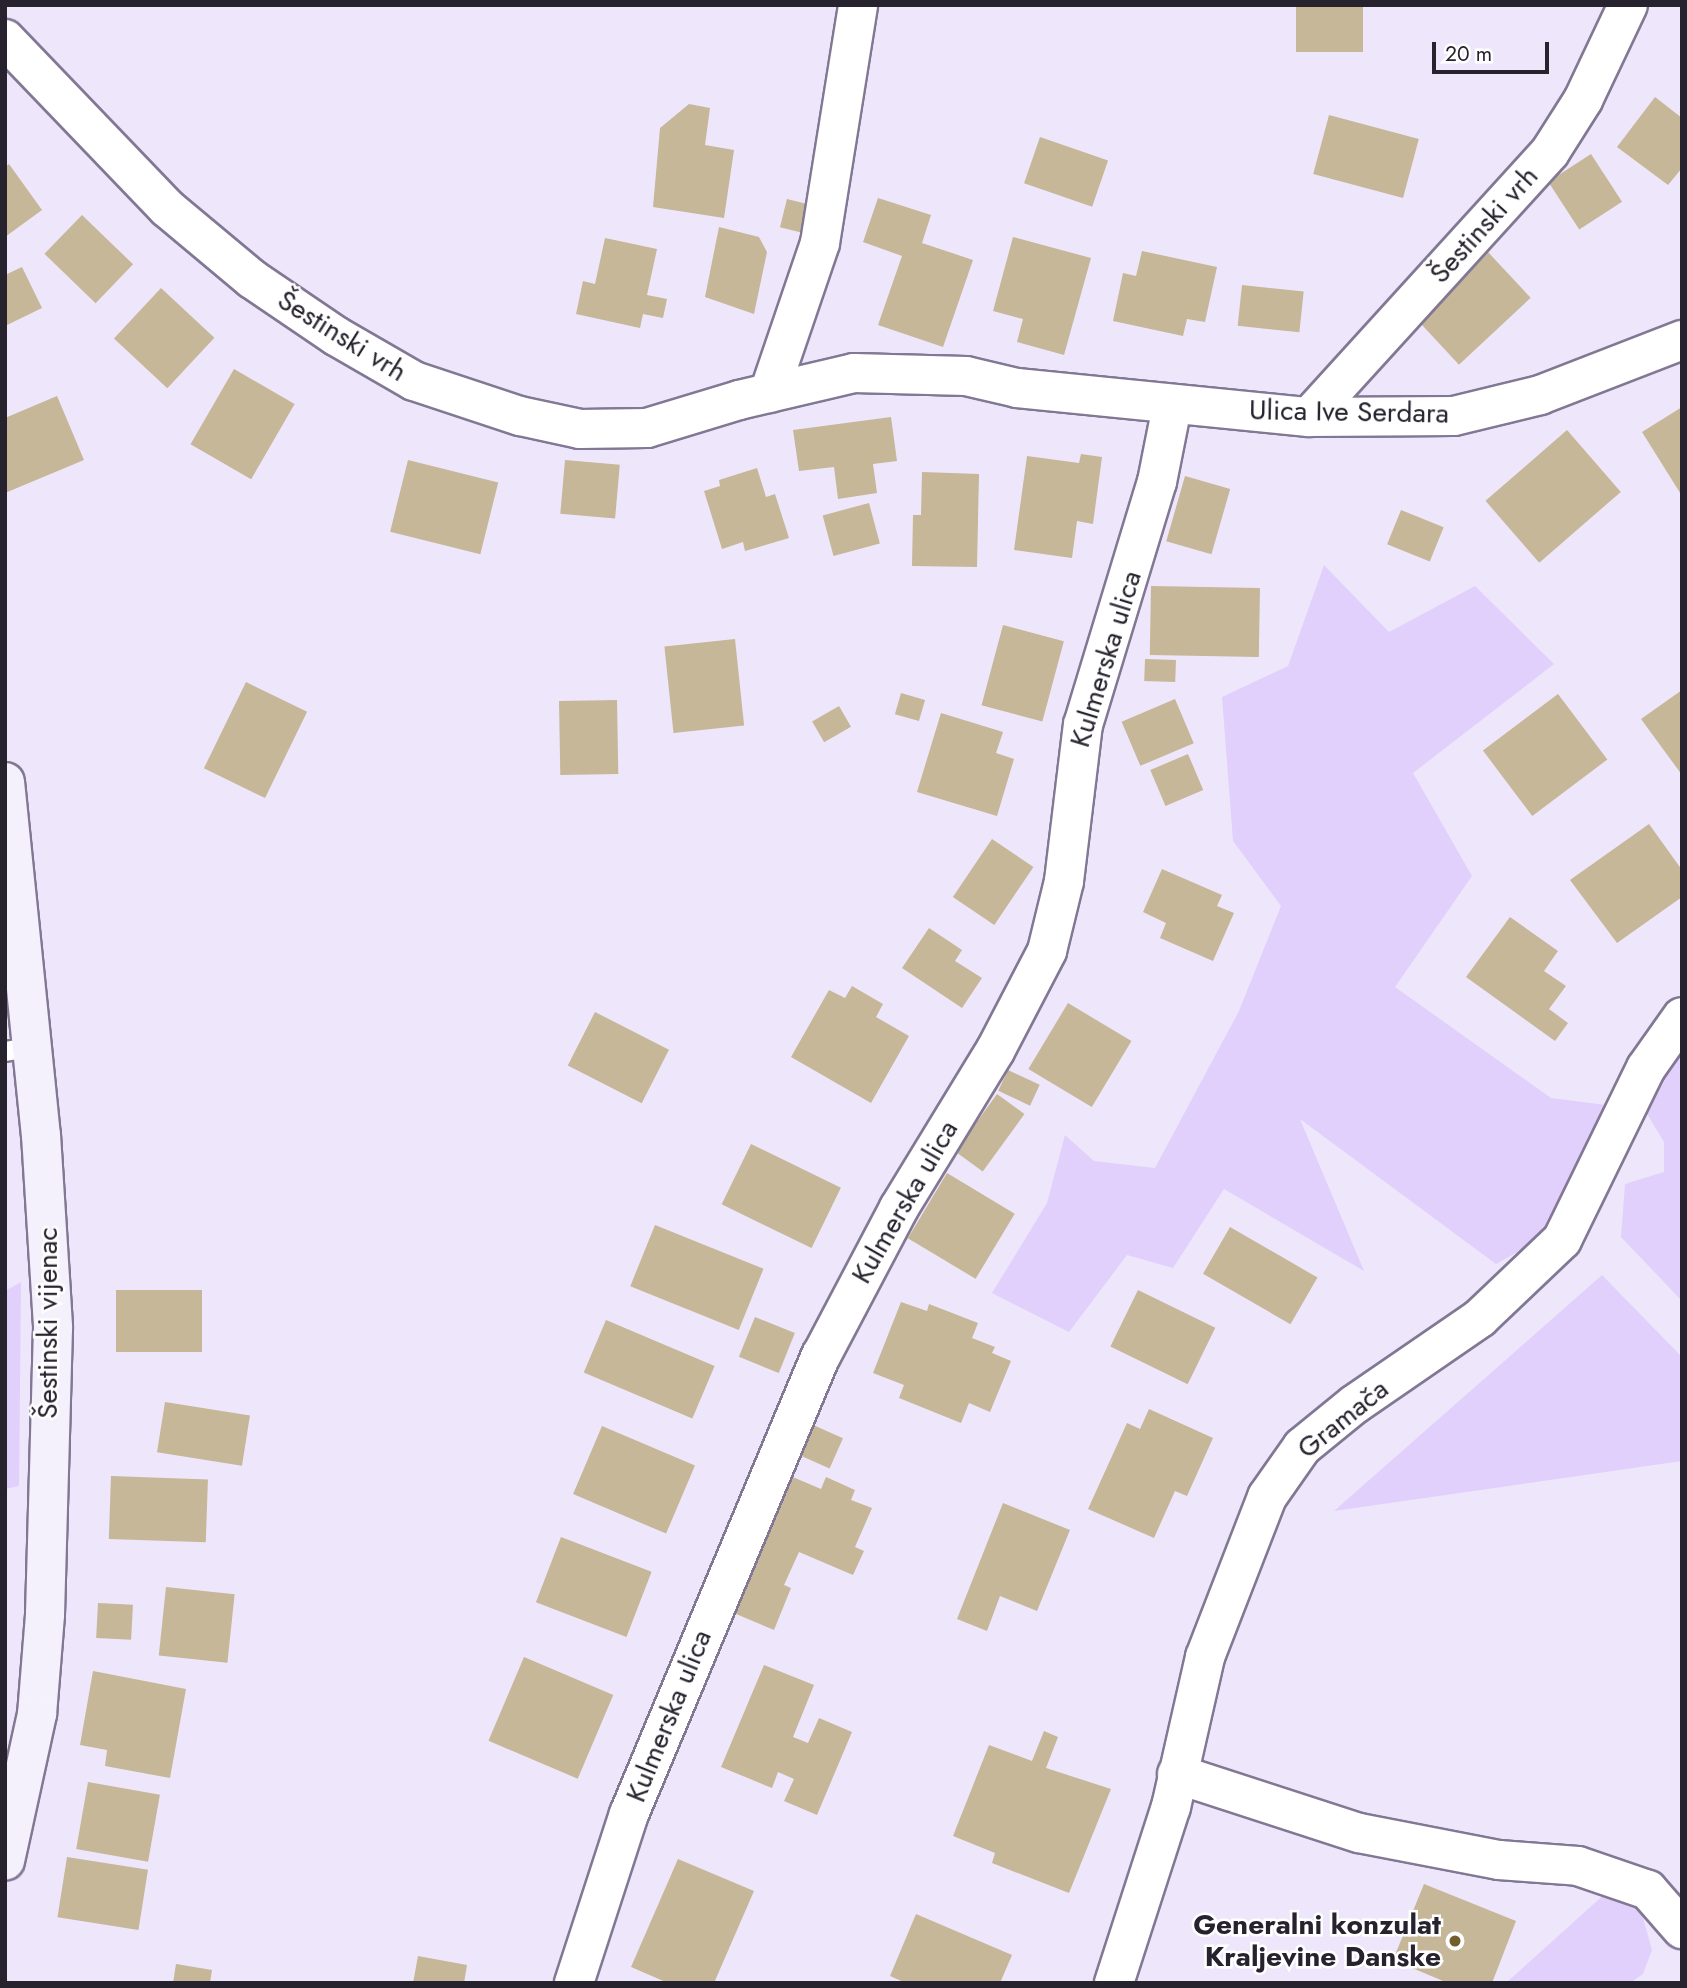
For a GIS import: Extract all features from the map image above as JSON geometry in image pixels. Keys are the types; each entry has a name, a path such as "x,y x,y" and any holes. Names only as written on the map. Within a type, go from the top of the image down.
{"main road":[{"name":"Šestinski vijenac","path":"5,782 19,1048 52,1279 48,1543 37,1714 5,1861"}],"street":[{"path":"769,393 820,243 859,5"},
{"name":"Šestinski vrh","path":"1309,417 1550,152 1583,100 1625,7"},
{"name":"Šestinski vrh","path":"5,39 167,208 252,279 336,336 414,381 520,416 580,429 648,428 841,375 900,372 966,376 1017,388 1172,406"},
{"name":"Ulica Ive Serdara","path":"1172,406 1309,417 1454,416 1540,395 1682,340"},
{"name":"Kulmerska ulica","path":"574,1983 629,1814 821,1356 893,1218 995,1051 1047,951 1064,881 1083,725 1147,519 1172,406"},
{"name":"Gramača","path":"1114,1983 1171,1807 1192,1703 1216,1625 1259,1516 1283,1469 1302,1447 1346,1410 1489,1311 1562,1240 1646,1068 1682,1017"},
{"path":"1177,1774 1359,1833 1499,1860 1536,1861 1590,1870 1648,1890 1682,1929"}],"shaded area":[{"path":"1324,565 1389,632 1475,586 1554,664 1413,773 1472,876 1395,987 1551,1098 1606,1105 1537,1241 1496,1264 1300,1119 1364,1271 1224,1189 1173,1268 1127,1255 1069,1332 992,1293 1047,1203 1065,1135 1094,1161 1155,1168 1239,1011 1281,906 1233,841 1222,697 1288,666"},
{"path":"1682,1049 1682,1301 1621,1237 1625,1184 1664,1172 1664,1142 1644,1109 1660,1076"},
{"path":"1602,1275 1682,1357 1682,1461 1334,1511"},
{"path":"21,1282 19,1486 5,1489 5,1291"},
{"path":"1608,1891 1641,1911 1652,1950 1643,1974 1630,1983 1506,1983"}],"building":[{"path":"1296,5 1363,5 1363,52 1296,52"},
{"path":"1655,97 1682,118 1682,168 1668,185 1617,147"},
{"path":"689,104 710,108 705,145 734,150 724,218 653,207 660,128"},
{"path":"1329,115 1419,139 1403,198 1313,174"},
{"path":"1040,137 1108,160 1092,207 1024,183"},
{"path":"1591,154 1622,202 1579,230 1548,182"},
{"path":"9,164 42,210 5,237 5,167"},
{"path":"878,198 931,215 922,243 973,260 943,347 878,325 902,256 863,242"},
{"path":"787,199 811,205 804,233 780,227"},
{"path":"82,215 133,264 96,303 44,254"},
{"path":"719,227 759,237 767,252 754,314 705,297"},
{"path":"1013,237 1091,258 1064,355 1017,342 1023,319 993,311"},
{"path":"605,238 657,249 647,295 667,299 663,318 643,314 640,328 576,314 583,281 595,284"},
{"path":"1142,251 1217,267 1205,322 1187,319 1183,336 1113,321 1123,273 1136,276"},
{"path":"1487,251 1531,298 1459,365 1415,318"},
{"path":"22,267 42,308 5,326 5,275"},
{"path":"1242,285 1304,291 1299,332 1238,326"},
{"path":"161,288 214,338 167,388 114,338"},
{"path":"234,369 295,404 251,479 190,444"},
{"path":"57,396 84,460 5,493 5,418"},
{"path":"1682,407 1682,496 1642,432"},
{"path":"891,417 897,461 873,464 877,493 838,499 834,467 799,471 793,430"},
{"path":"1567,430 1621,492 1539,563 1485,501"},
{"path":"1081,454 1102,457 1093,524 1077,521 1072,558 1014,550 1027,456 1079,463"},
{"path":"408,460 498,482 480,554 390,532"},
{"path":"565,460 620,465 615,519 560,514"},
{"path":"757,468 766,497 775,494 789,538 745,551 743,542 722,549 704,491 720,486 719,480"},
{"path":"922,472 979,474 977,567 912,566 913,515 921,515"},
{"path":"1185,476 1230,489 1211,554 1166,541"},
{"path":"869,503 880,544 834,556 823,515"},
{"path":"1401,510 1444,527 1430,562 1387,544"},
{"path":"1151,586 1260,588 1259,657 1150,655"},
{"path":"1003,625 1064,641 1042,721 982,705"},
{"path":"735,639 744,726 673,733 664,646"},
{"path":"1145,659 1176,660 1175,682 1144,681"},
{"path":"246,682 307,712 265,798 204,768"},
{"path":"1682,690 1682,775 1641,719"},
{"path":"901,693 925,700 919,721 895,714"},
{"path":"1558,694 1607,759 1532,816 1483,751"},
{"path":"1175,699 1194,743 1140,766 1122,722"},
{"path":"617,700 618,774 560,775 559,701"},
{"path":"839,706 851,727 824,742 812,722"},
{"path":"941,713 1003,732 996,753 1014,759 997,816 917,792"},
{"path":"1188,754 1203,790 1165,806 1150,770"},
{"path":"1649,824 1682,870 1682,897 1617,943 1570,880"},
{"path":"992,839 1033,867 994,925 953,897"},
{"path":"1162,869 1222,895 1217,906 1234,913 1213,961 1160,938 1166,923 1143,912"},
{"path":"1510,917 1558,951 1544,971 1566,986 1549,1009 1568,1023 1555,1041 1466,977"},
{"path":"929,928 962,950 955,961 982,978 962,1008 902,968"},
{"path":"852,986 883,1004 876,1017 909,1036 871,1103 791,1057 829,990 845,998"},
{"path":"1068,1003 1131,1041 1092,1107 1028,1069"},
{"path":"595,1012 669,1050 642,1103 568,1065"},
{"path":"1008,1070 1040,1085 1030,1106 998,1091"},
{"path":"997,1094 1025,1114 983,1171 955,1151"},
{"path":"751,1144 841,1188 812,1248 722,1204"},
{"path":"947,1173 1015,1214 976,1279 908,1238"},
{"path":"655,1225 763,1269 739,1330 630,1286"},
{"path":"1230,1227 1317,1278 1290,1324 1203,1274"},
{"path":"116,1290 202,1290 202,1352 116,1352"},
{"path":"1138,1290 1215,1328 1188,1384 1110,1347"},
{"path":"901,1302 927,1311 929,1304 978,1323 972,1338 995,1347 992,1353 1011,1361 990,1412 969,1403 961,1423 899,1398 904,1385 873,1373"},
{"path":"755,1317 795,1333 779,1373 739,1357"},
{"path":"606,1320 715,1366 692,1419 584,1372"},
{"path":"165,1402 250,1415 242,1466 157,1452"},
{"path":"1149,1409 1213,1438 1187,1496 1175,1491 1154,1538 1088,1509 1127,1423 1140,1429"},
{"path":"811,1424 843,1438 830,1468 798,1454"},
{"path":"602,1426 695,1465 666,1534 573,1494"},
{"path":"788,1475 821,1489 826,1477 855,1490 851,1500 872,1508 855,1547 864,1551 853,1575 799,1552 784,1585 791,1588 774,1630 729,1611"},
{"path":"111,1476 208,1479 206,1542 109,1539"},
{"path":"1003,1503 1070,1530 1037,1611 1000,1596 987,1631 957,1619"},
{"path":"561,1537 652,1572 626,1637 536,1602"},
{"path":"166,1587 235,1594 227,1663 159,1656"},
{"path":"98,1603 133,1605 131,1640 96,1638"},
{"path":"524,1657 613,1695 578,1779 488,1741"},
{"path":"764,1665 814,1685 793,1737 808,1743 819,1718 852,1732 817,1815 784,1801 794,1779 778,1772 772,1788 721,1767"},
{"path":"93,1671 186,1689 170,1778 105,1766 107,1750 80,1745"},
{"path":"1044,1731 1058,1737 1046,1768 1111,1789 1069,1893 992,1863 995,1853 953,1836 989,1745 1032,1761"},
{"path":"88,1782 160,1795 148,1862 76,1849"},
{"path":"67,1857 148,1870 138,1930 57,1917"},
{"path":"678,1859 754,1891 714,1983 668,1983 631,1967"},
{"name":"Generalni konzulat Kraljevine Danske","path":"1424,1884 1516,1921 1492,1983 1448,1983 1393,1960"},
{"path":"916,1914 1012,1955 1000,1983 906,1983 890,1976"},
{"path":"418,1956 467,1965 464,1983 413,1983"},
{"path":"176,1964 212,1970 210,1983 173,1983"}],"place":[{"name":"Generalni konzulat Kraljevine Danske","path":"1455,1941"}]}
